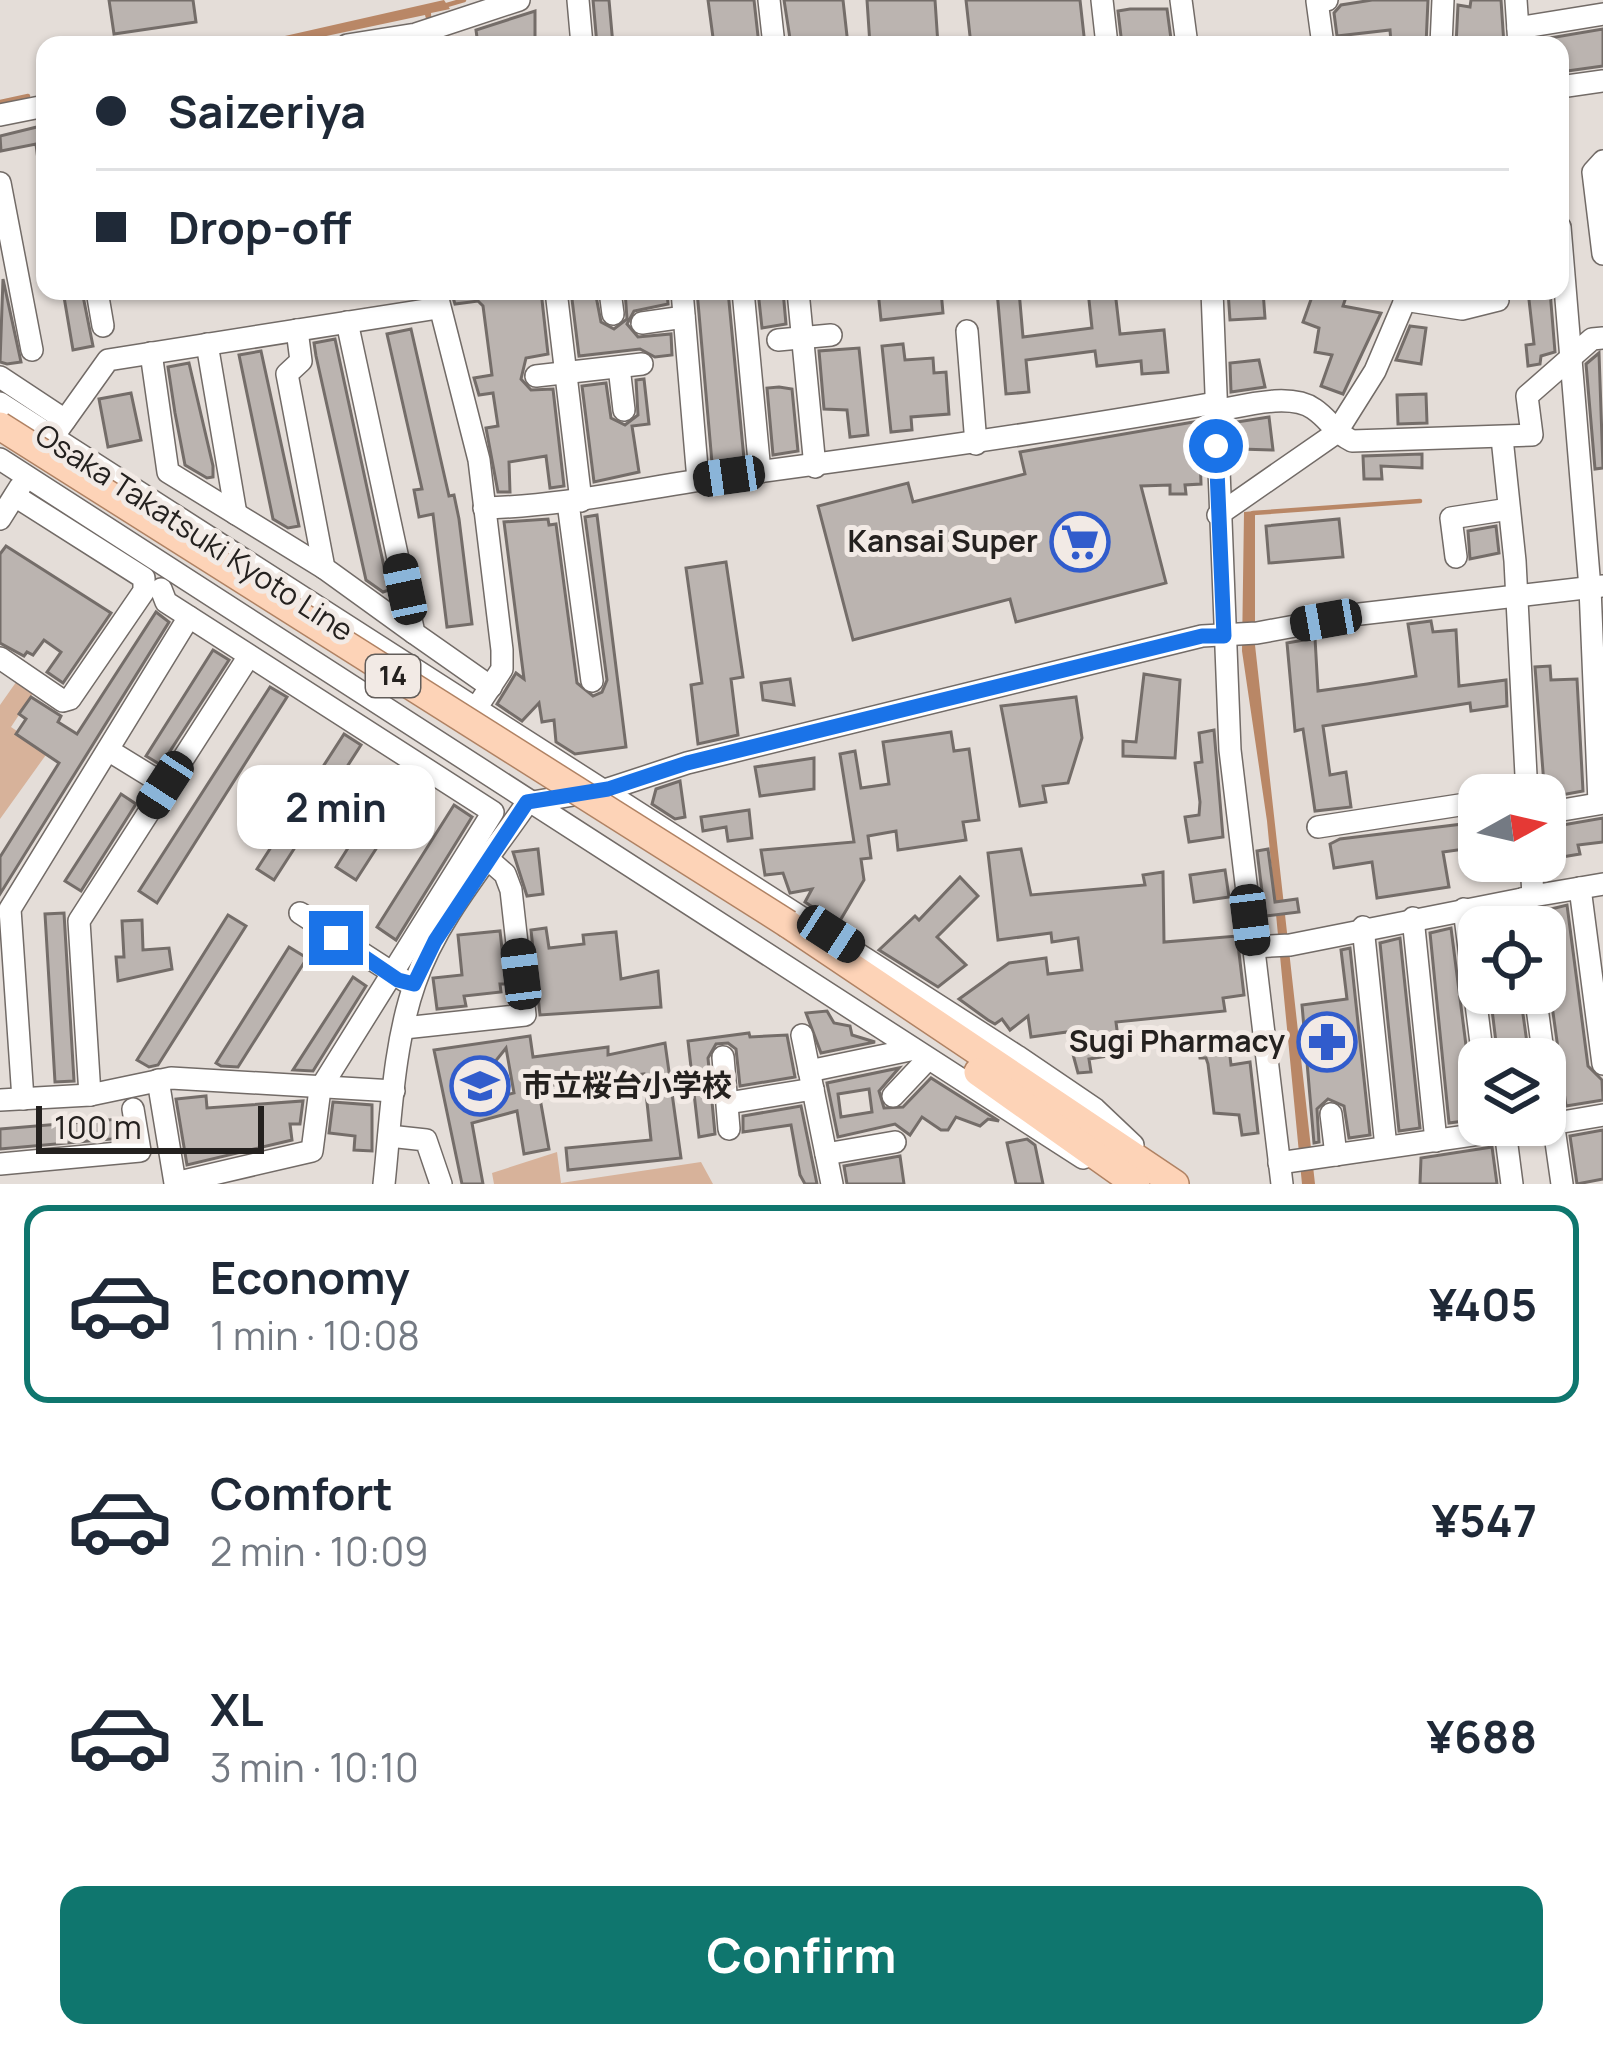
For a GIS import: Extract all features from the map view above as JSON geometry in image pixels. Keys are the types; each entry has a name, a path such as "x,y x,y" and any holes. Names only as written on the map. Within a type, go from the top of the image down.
{"main road":[{"name":"Osaka Takatsuki Kyoto Line","path":"0,426 1173,1181"},
{"name":"Osaka Takatsuki Kyoto Line","path":"0,448 783,932 1135,1184"}],"street":[{"path":"423,35 519,0"},
{"path":"578,0 581,36"},
{"path":"770,0 773,36"},
{"path":"1102,0 1107,36"},
{"path":"1181,0 1186,36"},
{"path":"1322,36 1317,2 1328,0"},
{"path":"1441,36 1443,0"},
{"path":"1516,0 1519,36"},
{"path":"1523,36 1603,14"},
{"path":"1569,86 1603,81"},
{"path":"0,115 36,108"},
{"path":"1603,160 1593,172 1603,254"},
{"path":"0,183 32,350"},
{"path":"99,300 103,326"},
{"path":"59,428 108,360 347,322 437,300 479,460 502,650 502,669 477,707"},
{"path":"557,300 592,682"},
{"path":"683,300 698,480"},
{"path":"744,300 760,472"},
{"path":"799,300 815,467"},
{"path":"1212,300 1218,515 1239,635 1230,750 1272,946 1302,1164"},
{"path":"1218,515 1336,433 1375,371 1404,300"},
{"path":"1426,300 1462,309 1498,300"},
{"path":"1566,300 1596,587 1601,803 1566,809"},
{"path":"642,323 684,317"},
{"path":"347,322 414,633"},
{"path":"297,330 301,361 287,374 323,568"},
{"path":"967,331 976,444"},
{"path":"778,340 831,335"},
{"path":"484,508 574,502 1215,407 1287,402 1312,407 1336,433 1352,441 1532,435 1527,396 1592,339 1603,338"},
{"path":"207,344 236,514"},
{"path":"151,353 168,472 323,568 491,687"},
{"path":"536,376 630,365 624,410"},
{"path":"0,377 59,428 1095,1109 1173,1181"},
{"path":"0,403 59,428"},
{"path":"1502,439 1526,774"},
{"path":"0,459 9,502 527,802 1050,1142 1135,1184"},
{"path":"0,658 63,701 70,699 144,591 144,578 9,502"},
{"path":"1456,557 1451,518 1509,509"},
{"path":"158,1081 175,1184 312,1151 320,1089 435,941 527,802 608,789 687,763 1202,636 1596,587"},
{"path":"161,589 166,602 493,812 404,980 404,1028 384,1184"},
{"path":"189,617 10,909 11,1100 90,1095 158,1081 394,1091"},
{"path":"90,1095 79,921 249,656"},
{"path":"108,750 165,785"},
{"path":"1318,826 1458,805"},
{"path":"404,1028 525,1015 511,890 505,874 488,860"},
{"path":"1527,906 1529,882"},
{"path":"1481,906 1603,884"},
{"path":"1580,888 1603,1064"},
{"path":"1272,946 1458,910"},
{"path":"300,913 404,980"},
{"path":"1413,918 1436,1141"},
{"path":"1363,927 1386,1147"},
{"path":"802,1035 832,1184"},
{"path":"728,1103 918,1056"},
{"path":"893,1096 918,1056"},
{"path":"723,1057 729,1130"},
{"path":"0,1164 140,1151 133,1109"},
{"path":"1302,1164 1331,1114"},
{"path":"1566,1121 1603,1115"},
{"path":"389,1136 426,1140 441,1184"},
{"path":"1302,1164 1458,1137"},
{"path":"826,1154 895,1142"},
{"path":"1501,1146 1512,1184"},
{"path":"1552,1146 1562,1184"}],"shaded area":[{"path":"444,0 450,9 431,13 432,36 425,15 326,36 285,36"},
{"path":"1255,511 1255,645 1315,1184 1302,1184 1267,821 1242,651 1244,512"},
{"path":"19,678 36,689 11,727 48,752 0,819 0,705"},
{"path":"557,1152 561,1183 701,1162 713,1184 494,1184 492,1173"}],"building":[{"path":"109,0 193,0 196,22 114,34"},
{"path":"593,0 609,0 612,36 596,36"},
{"path":"708,0 754,0 758,36 713,36"},
{"path":"784,0 843,0 847,36 790,36"},
{"path":"867,0 935,0 937,36 869,36"},
{"path":"966,0 1080,0 1084,36 970,36"},
{"path":"1428,0 1426,36 1390,36 1390,30 1337,36 1334,13 1341,5"},
{"path":"1471,0 1501,0 1503,36 1456,36 1458,5 1470,7"},
{"path":"1167,9 1171,36 1121,36 1118,11"},
{"path":"535,11 535,36 477,36 476,30"},
{"path":"1603,29 1603,66 1569,71 1569,36 1562,36"},
{"path":"36,127 36,144 1,151 0,136"},
{"path":"3,279 21,362 7,364 0,362"},
{"path":"65,300 84,300 93,346 73,350"},
{"path":"454,300 542,300 548,354 526,358 521,379 531,390 553,389 564,486 550,488 546,456 509,462 510,492 498,492 486,428 498,426 493,393 479,395 474,378 492,375 483,306 478,301 455,304"},
{"path":"572,300 597,300 601,322 614,329 627,319 626,300 668,300 668,304 634,311 627,324 638,337 671,334 672,355 655,357 640,349 579,356"},
{"path":"698,300 729,300 744,459 712,463"},
{"path":"759,300 784,300 786,324 762,328"},
{"path":"879,300 942,300 943,313 881,320"},
{"path":"998,300 1020,300 1023,337 1092,328 1089,300 1116,300 1120,334 1164,330 1168,372 1142,374 1141,361 1097,366 1095,351 1026,360 1029,392 1006,394"},
{"path":"1229,300 1264,300 1265,318 1230,320"},
{"path":"1311,300 1345,300 1343,306 1381,313 1343,394 1321,386 1332,355 1315,352 1319,328 1303,322"},
{"path":"1529,300 1551,300 1555,352 1541,356 1540,364 1528,366 1526,345 1534,344"},
{"path":"1410,326 1426,328 1421,364 1396,360"},
{"path":"411,329 449,496 454,495 459,519 472,624 447,627 433,514 419,517 414,490 422,489 387,334"},
{"path":"335,339 389,590 383,592 366,580 316,356 314,343"},
{"path":"903,344 905,360 933,358 934,373 946,372 949,414 911,417 912,430 891,432 882,346"},
{"path":"859,348 868,435 850,437 847,410 824,409 819,351"},
{"path":"261,351 299,526 288,528 273,519 239,355"},
{"path":"1599,353 1603,468 1595,469 1586,364"},
{"path":"1259,360 1265,387 1231,392 1230,363"},
{"path":"189,363 213,477 185,465 168,367"},
{"path":"644,379 649,424 632,426 639,472 594,482 582,386 606,383 611,418 625,425 638,415 636,380"},
{"path":"767,388 792,389 798,451 773,455"},
{"path":"131,393 141,440 108,447 99,399"},
{"path":"1426,394 1427,423 1398,424 1397,395"},
{"path":"1269,417 1273,450 1240,449 1237,422"},
{"path":"1199,421 1201,484 1185,485 1186,494 1170,494 1170,485 1141,486 1166,583 1016,622 1010,599 853,640 818,506 908,483 913,502 1025,474 1020,452"},
{"path":"1422,454 1422,468 1381,466 1382,479 1364,479 1363,456"},
{"path":"597,515 626,747 575,754 556,742 554,720 542,722 539,703 522,721 497,704 516,673 524,679 504,522 548,519 549,525 556,524 577,683 593,696 602,692 607,680 585,517"},
{"path":"1339,519 1343,557 1269,563 1266,526"},
{"path":"1496,526 1499,553 1470,559 1468,531"},
{"path":"6,546 111,613 63,683 47,672 61,652 44,640 33,655 27,652 24,656 0,643 0,554"},
{"path":"726,562 743,677 731,679 738,735 698,744 691,685 702,683 686,568"},
{"path":"156,612 169,622 0,894 0,857 59,763 16,734 26,719 19,714 31,697 61,716 58,722 77,734"},
{"path":"1431,621 1433,632 1456,630 1459,686 1506,680 1507,706 1471,711 1470,703 1323,726 1330,775 1346,772 1351,807 1315,811 1303,729 1295,731 1287,643 1315,638 1318,691 1367,684 1416,676 1408,624"},
{"path":"213,650 229,660 161,765 146,756"},
{"path":"1550,666 1551,680 1577,679 1583,791 1566,794 1566,774 1543,774 1535,667"},
{"path":"1144,674 1180,680 1175,758 1123,756 1123,741 1136,742"},
{"path":"790,679 794,705 763,700 761,683"},
{"path":"270,687 287,697 157,903 139,891"},
{"path":"1076,697 1082,738 1068,783 1043,786 1046,802 1020,806 1001,706"},
{"path":"1214,730 1223,837 1189,842 1185,817 1199,815 1195,763 1202,762 1199,733"},
{"path":"951,732 954,751 969,749 979,820 963,822 966,840 898,850 896,831 868,836 871,858 861,859 864,880 838,924 805,902 812,889 790,893 783,873 765,875 761,850 854,842 840,754 855,751 861,788 889,784 883,742"},
{"path":"344,734 361,745 274,880 257,869"},
{"path":"814,758 814,789 760,796 755,767"},
{"path":"398,769 419,782 356,880 336,867"},
{"path":"680,781 685,817 675,819 652,804 656,789"},
{"path":"121,794 136,804 81,891 65,881"},
{"path":"454,805 472,817 396,940 377,927"},
{"path":"749,810 752,838 728,841 726,827 703,831 701,817"},
{"path":"1603,818 1603,842 1578,845 1580,854 1566,856 1566,824"},
{"path":"1458,825 1458,850 1443,852 1449,887 1377,898 1372,862 1334,868 1330,844"},
{"path":"538,849 543,894 527,896 513,852"},
{"path":"1021,849 1031,895 1145,885 1143,875 1163,872 1164,942 1237,936 1244,995 1223,998 1225,1011 1116,1022 1120,1054 1089,1059 1091,1072 1078,1073 1067,1032 1031,1037 1028,1016 1010,1030 1002,1019 995,1024 988,1020 959,999 1009,963 1046,958 1048,974 1082,970 1078,938 1052,942 1051,933 998,940 988,853"},
{"path":"1268,849 1275,902 1297,899 1299,912 1265,916 1257,851"},
{"path":"1225,870 1229,897 1194,902 1190,875"},
{"path":"960,877 978,896 937,937 966,965 938,987 879,950 915,916 919,920"},
{"path":"1567,905 1588,1066 1602,1080 1603,1100 1566,1106 1566,1038 1557,1038 1553,1014 1566,1014 1563,906"},
{"path":"64,913 74,1081 55,1082 45,914"},
{"path":"228,915 246,926 158,1065 149,1067 137,1060"},
{"path":"142,920 143,950 169,948 172,969 118,981 116,957 124,957 122,921"},
{"path":"546,928 549,948 584,944 583,935 616,932 621,979 658,971 661,1007 540,1015 531,930"},
{"path":"1451,928 1458,1014 1462,1014 1465,1038 1458,1038 1458,1122 1449,1123 1430,933"},
{"path":"500,931 506,984 500,984 501,992 464,996 466,1006 437,1009 433,978 462,975 458,935"},
{"path":"1400,938 1420,1128 1399,1131 1380,943"},
{"path":"289,947 307,958 238,1067 216,1063"},
{"path":"1350,948 1370,1135 1349,1138 1344,1106 1328,1099 1317,1109 1319,1142 1314,1143 1302,1005 1347,999 1341,950"},
{"path":"353,977 366,986 313,1071 293,1070"},
{"path":"827,1011 834,1023 850,1026 852,1035 875,1042 821,1053 806,1013"},
{"path":"1493,1014 1523,1014 1526,1038 1495,1038"},
{"path":"749,1033 750,1037 787,1035 795,1077 740,1086 736,1049 728,1043 716,1044 708,1058 715,1134 699,1137 688,1041"},
{"path":"530,1036 533,1057 608,1047 608,1055 665,1043 681,1158 568,1170 566,1148 651,1140 644,1074 538,1087 549,1149 524,1154 517,1111 472,1123 483,1184 462,1184 434,1050","holes":["506,1048 514,1093 490,1099 486,1073"]},
{"path":"1228,1040 1231,1065 1250,1062 1258,1133 1242,1135 1239,1115 1214,1113 1208,1064 1200,1058 1198,1044"},
{"path":"899,1068 879,1091 884,1108 903,1107 931,1078 999,1121 988,1119 980,1126 956,1117 948,1130 941,1130 922,1117 910,1135 895,1124 838,1137 827,1083","holes":["869,1089 872,1112 841,1117 838,1094"]},
{"path":"206,1096 207,1108 303,1101 300,1124 290,1124 292,1140 187,1165 176,1099"},
{"path":"333,1102 372,1105 372,1151 354,1150 355,1136 329,1133"},
{"path":"801,1106 817,1184 805,1184 800,1175 791,1125 743,1132 743,1116"},
{"path":"119,1119 123,1138 0,1149 0,1129"},
{"path":"1603,1130 1603,1179 1577,1184 1570,1136"},
{"path":"1027,1139 1035,1145 1043,1184 1016,1184 1007,1143"},
{"path":"1492,1147 1497,1184 1420,1184 1421,1158"},
{"path":"900,1156 904,1184 847,1184 844,1166"}],"waterway":[{"path":"447,5 464,0"},
{"path":"0,102 28,96"},
{"path":"1253,513 1420,501"}],"place":[{"name":"Kansai Super","path":"1080,542"},
{"name":"Sugi Pharmacy","path":"1327,1042"},
{"name":"市立桜台小学校","path":"480,1086"}],"route":[{"path":"336,938 398,980 414,984 435,941 527,802 608,789 687,763 1202,636 1224,636 1216,446"}]}
